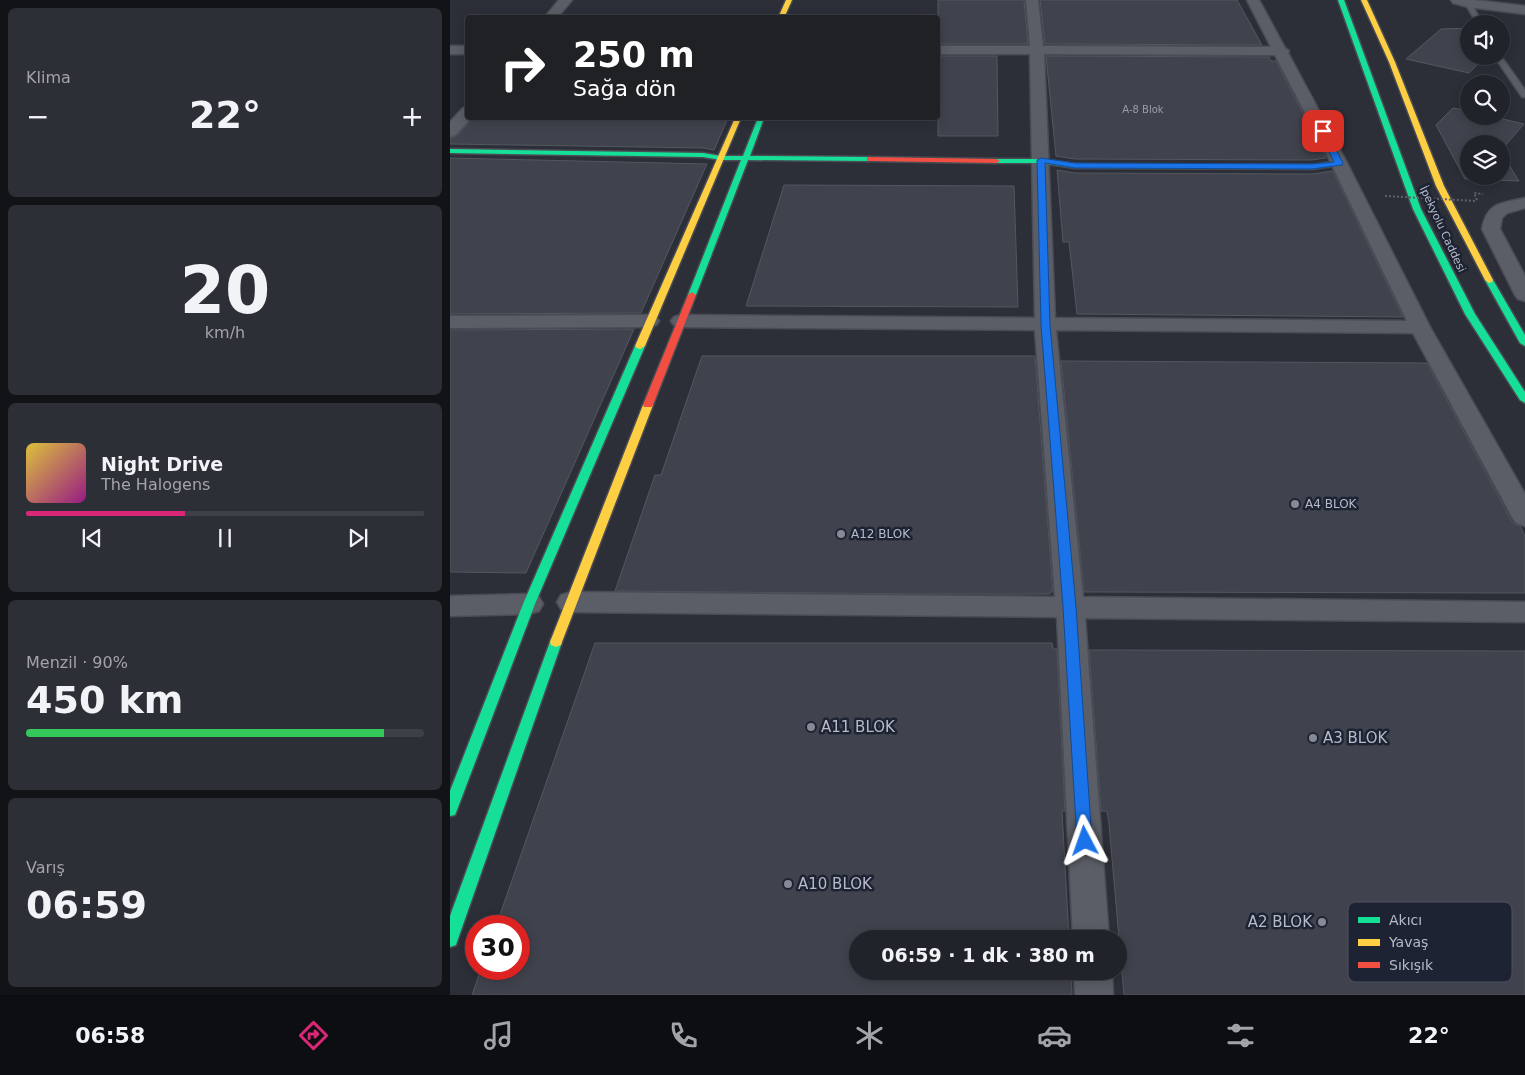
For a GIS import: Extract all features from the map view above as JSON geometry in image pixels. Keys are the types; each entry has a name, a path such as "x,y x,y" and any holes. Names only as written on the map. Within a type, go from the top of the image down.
{"main road":[{"path":"782,15 789,0"},
{"name":"İpekyolu Caddesi","path":"1341,0 1417,209 1470,314 1525,400"},
{"name":"İpekyolu Caddesi","path":"1364,0 1392,62 1440,186 1471,247 1525,343"},
{"path":"450,810 536,604 649,321 737,120"},
{"path":"450,939 566,602 681,321 760,120"},
{"path":"450,151 703,155 746,159 1041,160 1084,166 1312,167 1339,163"},
{"path":"450,162 703,162 721,158"},
{"path":"649,321 681,321"}],"street":[{"path":"553,15 566,0"},
{"path":"1032,0 1037,52 1045,325 1070,607 1090,930"},
{"path":"1254,0 1339,163 1420,327 1525,517"},
{"path":"1462,2 1525,10"},
{"path":"450,50 465,50"},
{"path":"940,50 1037,52 1282,51"},
{"path":"450,132 465,114"},
{"path":"1525,203 1502,209 1493,217 1491,229 1525,295"},
{"path":"450,322 649,321"},
{"path":"681,321 1420,327"},
{"path":"566,602 1525,612"},
{"path":"450,606 536,604"},
{"path":"1093,980 1094,995"}],"lane":[{"path":"1462,2 1473,15"},
{"path":"1504,65 1525,94"}],"path":[{"path":"1385,196 1477,201"}],"building":[{"path":"938,0 1024,0 1028,44 940,44 940,15 938,15"},
{"path":"1040,0 1237,0 1262,45 1045,44"},
{"path":"1460,28 1460,65 1477,65 1469,73 1406,59 1441,29"},
{"path":"940,56 997,56 998,136 938,136 938,120 940,120"},
{"path":"1046,56 1269,57 1271,61 1276,61 1326,158 1312,160 1075,159 1056,156"},
{"path":"1453,108 1460,109 1460,125 1510,125 1510,121 1524,124 1510,140 1510,135 1460,135 1460,170 1436,125"},
{"path":"471,120 727,120 714,150 703,148 450,144 450,139 457,136"},
{"path":"450,158 707,164 641,313 450,314"},
{"path":"1510,166 1519,181 1510,181"},
{"path":"1057,170 1075,173 1312,174 1333,171 1403,317 1077,314 1069,242 1063,242"},
{"path":"784,185 1014,186 1018,307 746,306"},
{"path":"634,329 526,573 450,572 450,330"},
{"path":"702,356 1035,356 1053,592 1050,592 1050,594 917,594 615,591 655,475 661,475"},
{"path":"1061,361 1427,363 1510,518 1514,524 1520,526 1525,536 1525,593 1084,592"},
{"path":"595,643 1052,643 1053,649 1057,649 1065,811 1062,811 1069,930 849,930 849,980 1071,980 1072,995 472,995 477,980 530,980 530,915 500,915"},
{"path":"1089,650 1525,651 1525,995 1124,995 1123,980 1127,980 1127,930 1118,930 1107,811 1101,811"}],"traffic: fast":[{"path":"1341,0 1417,209 1470,314 1525,400"},
{"path":"692,295 760,120"},
{"path":"450,151 703,155 721,158 870,159"},
{"path":"996,161 1041,161 1075,166 1312,167 1339,163"},
{"path":"1489,280 1525,343"},
{"path":"450,810 529,604 640,346"},
{"path":"450,939 556,642"}],"traffic: slow":[{"path":"782,15 789,0"},
{"path":"1364,0 1392,62 1440,186 1489,280"},
{"path":"640,346 737,120"},
{"path":"556,642 648,405"}],"traffic: jam":[{"path":"870,159 996,161"},
{"path":"648,405 692,295"}],"place":[{"name":"A4 BLOK","path":"1295,504"},
{"name":"A12 BLOK","path":"841,534"},
{"name":"A11 BLOK","path":"811,727"},
{"name":"A3 BLOK","path":"1313,738"},
{"name":"A10 BLOK","path":"788,884"},
{"name":"A2 BLOK","path":"1322,922"}],"route":[{"path":"1085,841 1070,607 1045,325 1041,160 1075,166 1312,167 1339,163 1323,131"}]}
